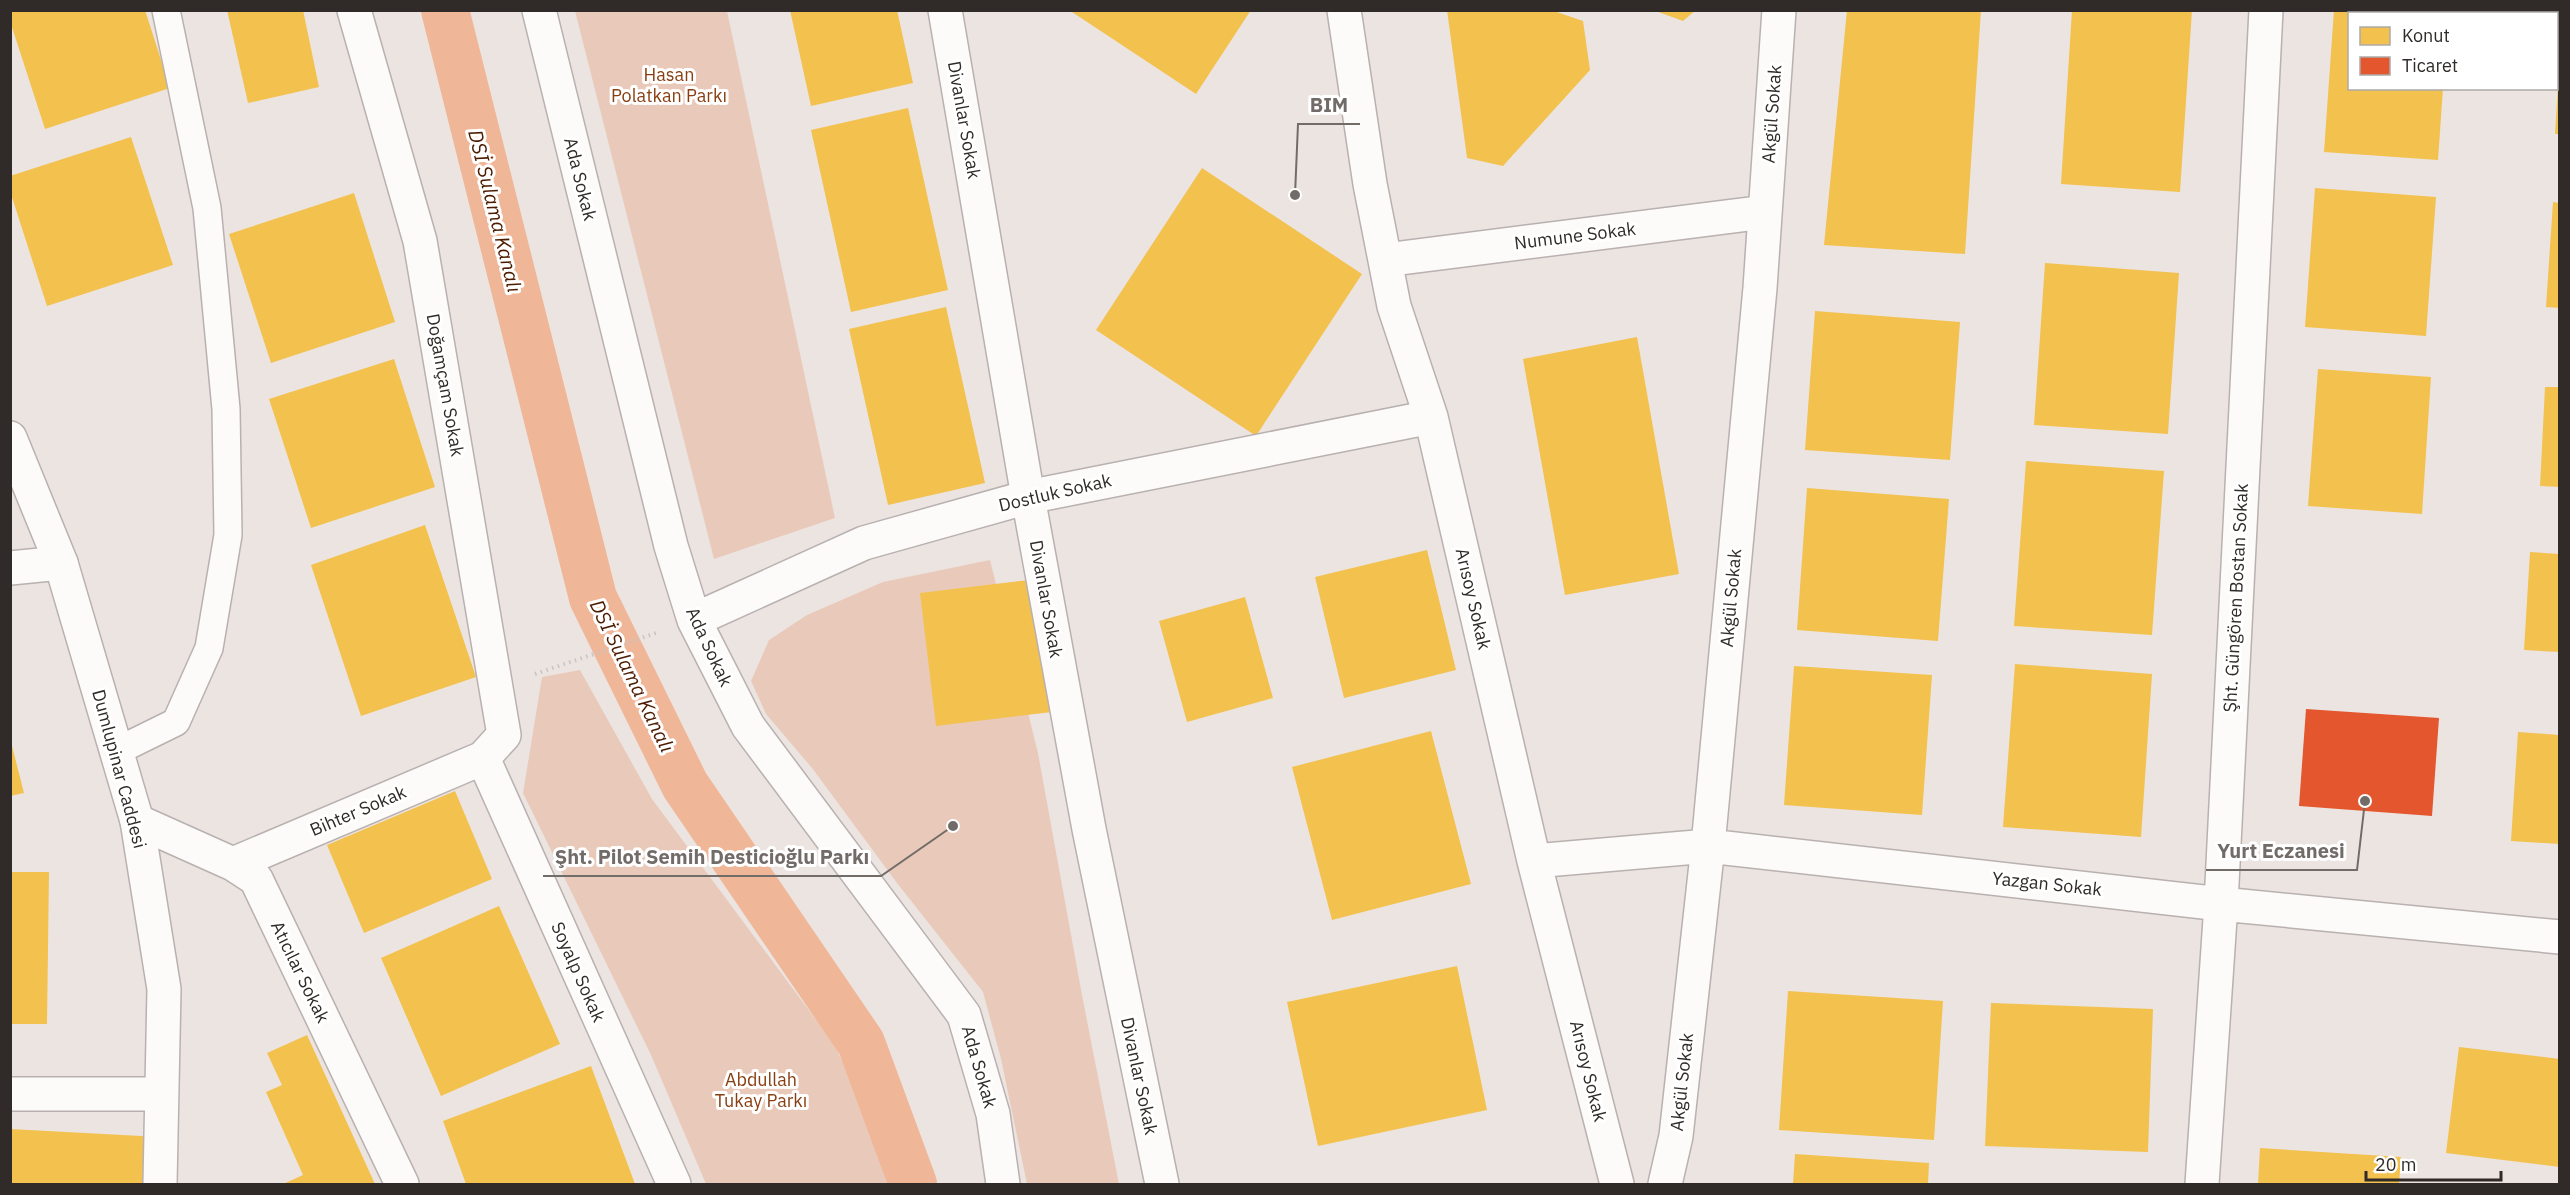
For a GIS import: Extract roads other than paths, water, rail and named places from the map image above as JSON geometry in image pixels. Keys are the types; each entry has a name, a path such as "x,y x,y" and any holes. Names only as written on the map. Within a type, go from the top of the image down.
{"street":[{"name":"Doğamçam Sokak","path":"354,10 420,241 504,735 483,758"},
{"name":"Ada Sokak","path":"538,10 669,534 694,620 748,726 964,1015 993,1114 1003,1185"},
{"name":"Divanlar Sokak","path":"945,10 1028,497 1089,829 1162,1185"},
{"name":"Arısoy Sokak","path":"1344,10 1370,184 1394,306 1431,417 1534,861 1617,1185"},
{"name":"Akgül Sokak","path":"1665,1185 1676,1136 1708,846 1759,300 1779,10"},
{"name":"Şht. Güngören Bostan Sokak","path":"2202,1185 2221,904 2266,10"},
{"name":"Numune Sokak","path":"1385,260 1765,212"},
{"name":"Dostluk Sokak","path":"694,620 864,543 1028,497 1431,417"},
{"name":"Dumlupinar Caddesi","path":"10,438 61,563 137,821 164,989 160,1185"},
{"path":"10,568 61,563"},
{"name":"Bihter Sokak","path":"233,864 483,758"},
{"name":"Soyalp Sokak","path":"483,758 674,1185"},
{"name":"Atıcılar Sokak","path":"137,821 233,864 256,879 402,1185"},
{"name":"Yazgan Sokak","path":"1534,861 1708,846 2221,904 2559,937"},
{"path":"10,1094 161,1094"}],"lane":[{"path":"117,751 176,722 209,648 228,535 226,410 207,208 166,10"}],"waterway":[{"name":"DSİ Sulama Kanalı","path":"445,10 593,598 685,785 861,1043 913,1184"}],"place":[{"name":"BIM","path":"1295,195"},
{"name":"Yurt Eczanesi","path":"2365,801"},
{"name":"Şht. Pilot Semih Desticioğlu Parkı","path":"953,826"}],"park label":[{"name":"Hasan Polatkan Parkı","path":"669,85"},
{"name":"Abdullah Tukay Parkı","path":"761,1090"}]}
